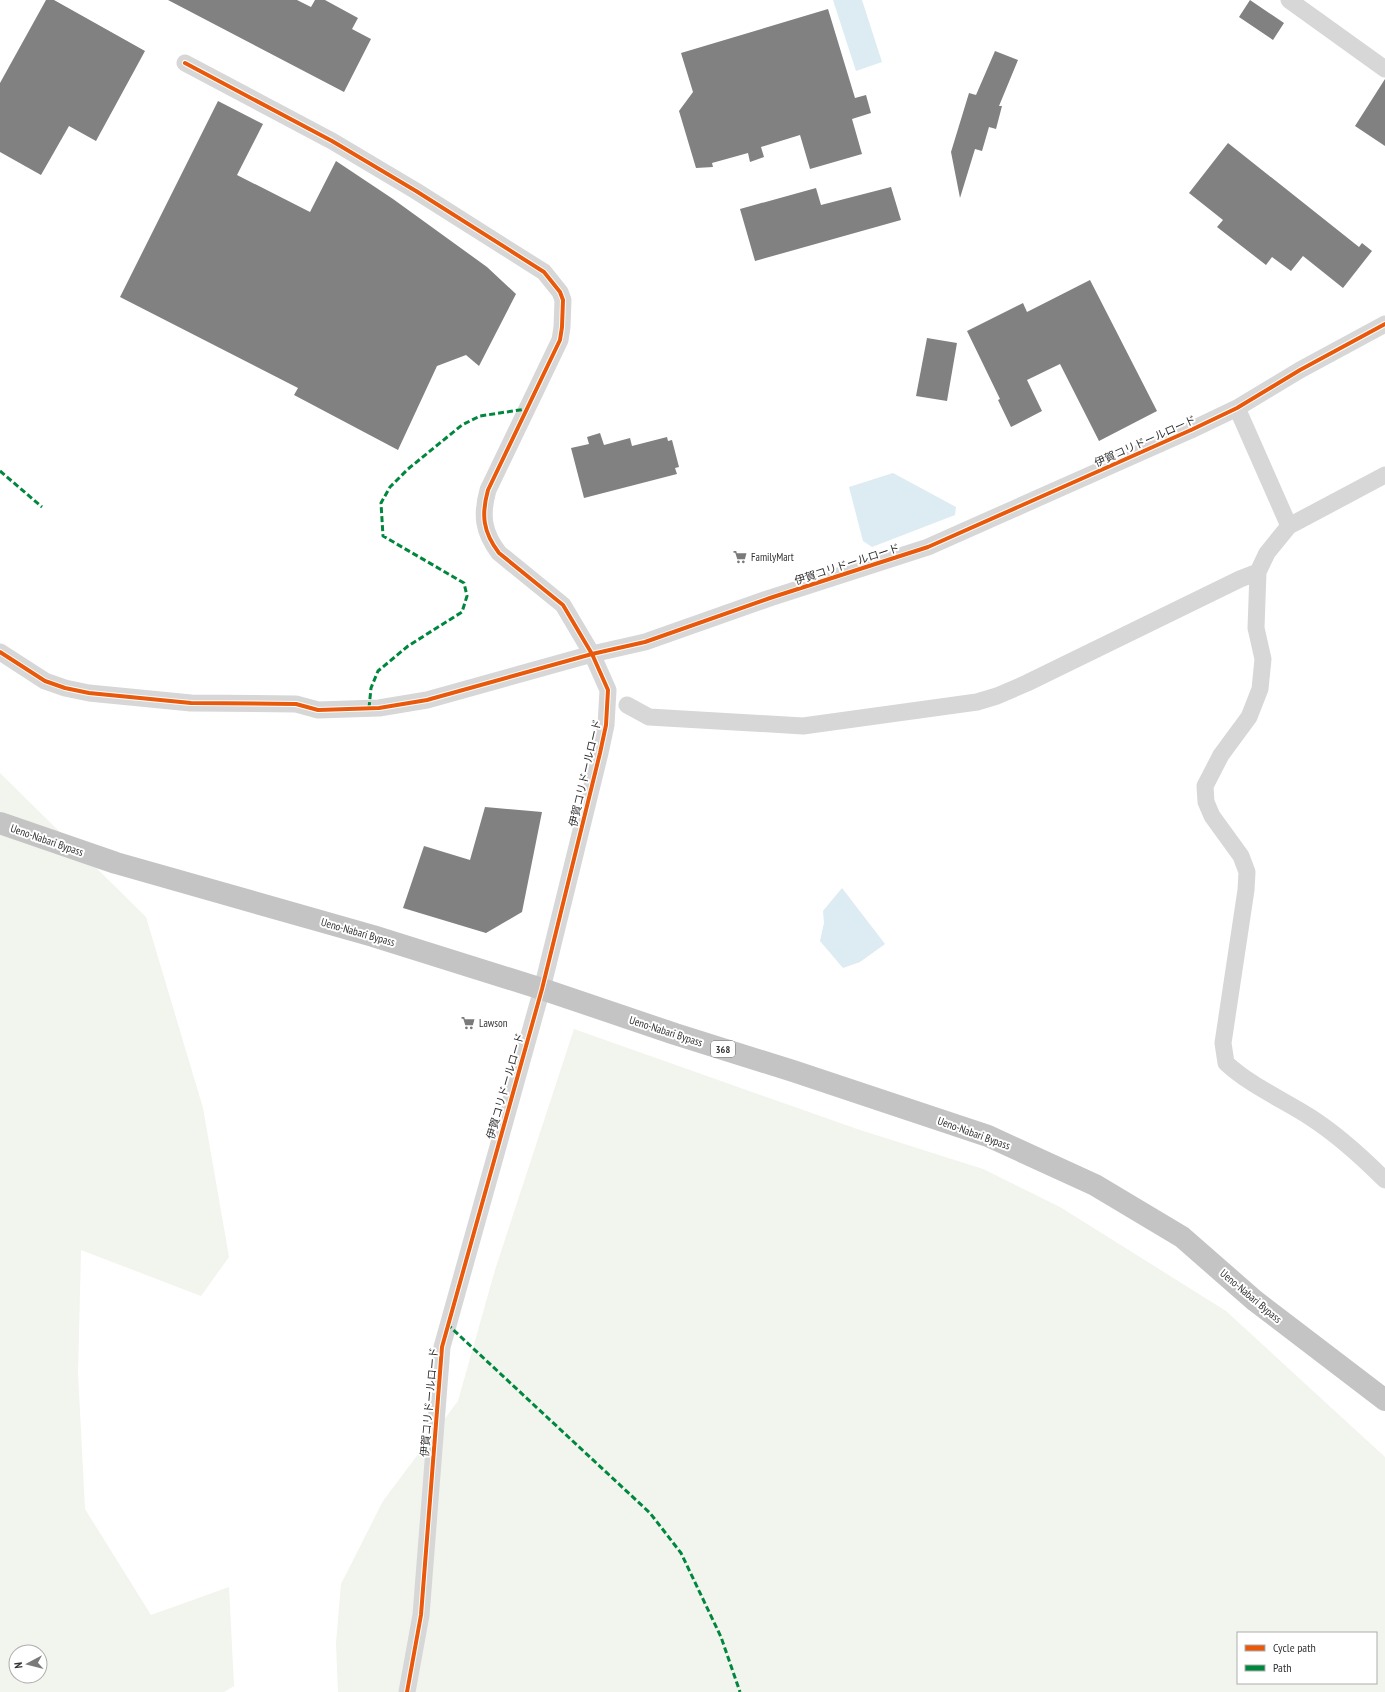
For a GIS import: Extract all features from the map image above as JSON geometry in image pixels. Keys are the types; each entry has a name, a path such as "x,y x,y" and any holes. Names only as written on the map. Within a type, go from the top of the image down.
{"highway":[{"name":"Ueno-Nabari Bypass","path":"0,823 116,863 373,936 542,989 988,1136 1095,1185 1182,1236 1254,1300 1385,1400"}],"street":[{"path":"1288,0 1385,69"},
{"path":"0,652 45,680 65,688 89,693 191,703 296,704 318,710 379,708 427,700 592,654 563,605 499,553 491,543 484,517 484,505 488,490 560,340 564,312 563,300 560,292 550,277 530,262 416,191 338,145 184,63"},
{"name":"伊賀コリドールロード","path":"407,1692 421,1615 442,1347 542,989 606,725 608,690 592,654 645,642 784,594 928,547 1191,430 1236,408 1300,370 1385,324"},
{"path":"1236,408 1289,526"},
{"path":"1385,475 1289,526 1267,553 1258,572 1256,628 1262,659 1260,689 1249,717 1221,755 1205,786 1206,802 1212,816 1241,856 1247,872 1246,890 1223,1043 1226,1063 1241,1077 1310,1117 1357,1152 1385,1180"},
{"path":"627,705 649,717 803,726 977,702 997,696 1027,683 1240,579 1258,572"}],"shaded area":[{"path":"833,0 862,0 882,62 856,71"},
{"path":"893,473 956,507 955,515 872,547 863,541 849,487"},
{"path":"0,773 146,917 203,1108 229,1257 201,1296 81,1250 78,1373 85,1509 151,1615 229,1587 234,1686 224,1692 0,1692"},
{"path":"842,888 885,944 860,962 843,968 820,941 824,923 823,911"},
{"path":"574,1029 857,1129 983,1169 1060,1207 1226,1311 1385,1457 1385,1692 338,1692 336,1643 341,1584 383,1501 458,1401 495,1270"}],"building":[{"path":"46,0 54,0 145,51 96,141 69,126 41,175 0,152 0,83"},
{"path":"168,0 297,0 311,7 315,0 325,0 358,18 352,29 371,39 344,92"},
{"path":"1250,0 1284,23 1273,40 1239,17"},
{"path":"828,9 855,98 866,95 871,113 852,119 862,154 810,169 800,135 761,147 764,157 750,162 748,153 712,163 713,167 696,168 679,111 693,92 681,53"},
{"path":"995,51 1018,60 999,106 1002,106 996,129 989,127 982,151 975,149 960,198 951,152 969,93 976,95"},
{"path":"1385,79 1385,146 1355,126"},
{"path":"218,101 263,124 237,175 310,212 336,161 393,199 487,267 516,294 479,366 466,355 437,366 398,450 294,395 298,388 120,297"},
{"path":"1228,143 1359,247 1362,243 1372,251 1343,288 1303,256 1291,271 1272,257 1266,265 1217,227 1223,220 1189,193"},
{"path":"891,187 901,220 755,261 740,209 816,188 821,205"},
{"path":"1090,280 1157,411 1099,441 1060,364 1027,380 1042,411 1011,427 998,400 1000,399 967,331 1023,303 1027,312"},
{"path":"927,338 957,343 947,401 916,396"},
{"path":"600,433 604,445 630,438 632,446 667,437 668,441 672,440 679,467 675,468 677,474 584,498 571,448 589,444 587,437"},
{"path":"485,807 542,812 522,912 486,933 403,908 424,846 470,860"}],"marked path":[{"path":"369,708 371,688 378,671 408,646 462,612 467,596 464,583 383,536 381,503 390,487 408,469 462,425 480,416 526,409"},
{"path":"0,471 42,507"},
{"path":"447,1324 650,1513 681,1553 721,1637 740,1692"}],"cycle path":[{"path":"185,63 332,141 416,191 544,272 560,292 563,300 560,340 488,490 484,515 490,538 499,553 563,605 592,654 608,690 606,725 542,989 442,1347 421,1615 407,1692"},
{"path":"0,652 45,681 65,688 89,693 191,703 296,704 318,710 379,708 427,700 592,654 645,642 770,598 928,547 1237,408 1300,370 1385,324"}],"place":[{"name":"FamilyMart","path":"740,557"},
{"name":"Lawson","path":"468,1023"}]}
